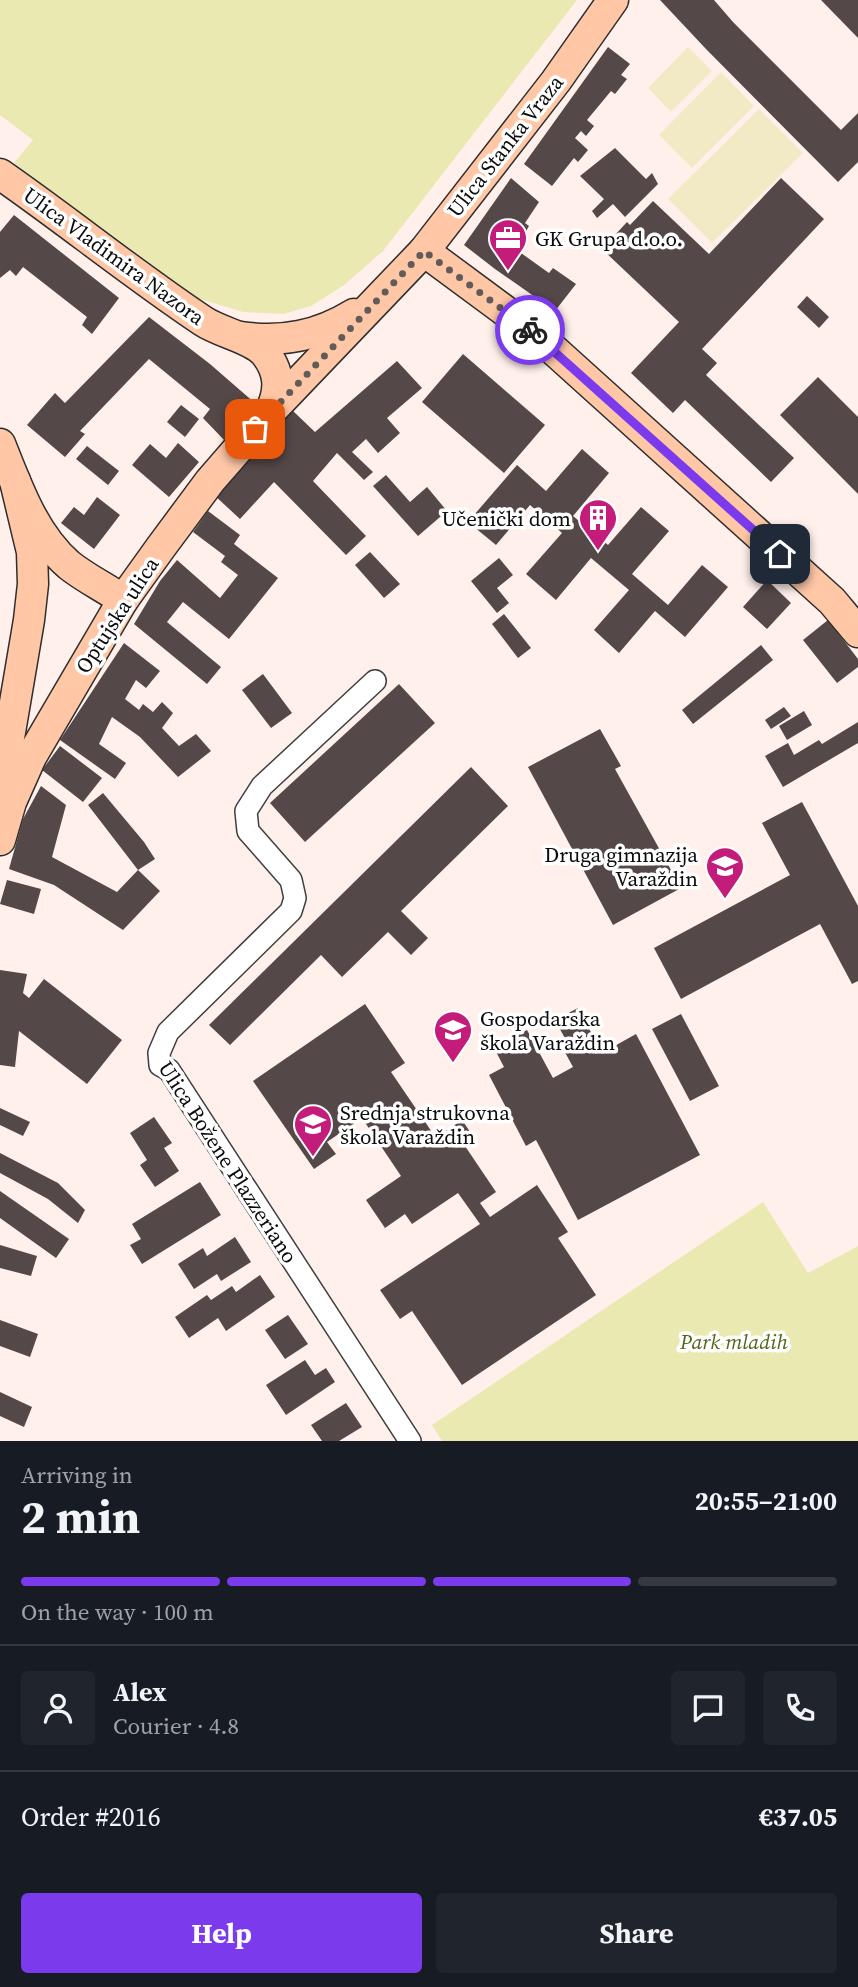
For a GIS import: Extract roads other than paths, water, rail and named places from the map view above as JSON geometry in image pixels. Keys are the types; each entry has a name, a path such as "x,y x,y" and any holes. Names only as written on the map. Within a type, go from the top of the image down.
{"main road":[{"name":"Ulica Stanka Vraza","path":"270,412 424,251 556,81 613,0"},
{"name":"Ulica Vladimira Nazora","path":"0,174 171,300 208,324 262,349 277,374 279,387 270,412"},
{"path":"424,251 535,333 832,601 858,632"},
{"name":"Ulica Stanka Vraza","path":"231,335 260,340 305,337 344,321 391,287"},
{"name":"Optujska ulica","path":"0,840 11,802 31,757 124,600 210,481 270,412"},
{"path":"0,444 34,522 56,553 71,566 124,600"},
{"path":"0,791 33,584 32,552 15,481"}],"street":[{"name":"Ulica Božene Plazzeriano","path":"376,681 262,786 246,811 248,831 291,880 295,898 291,911 168,1032 159,1053 160,1065 169,1070 410,1441"}],"place":[{"name":"GK Grupa d.o.o.","path":"508,272"},
{"name":"Učenički dom","path":"598,552"},
{"name":"Druga gimnazija Varaždin","path":"725,900"},
{"name":"Gospodarska škola Varaždin","path":"453,1064"},
{"name":"Srednja strukovna škola Varaždin","path":"313,1158"}],"park label":[{"name":"Park mladih","path":"734,1341"}]}
